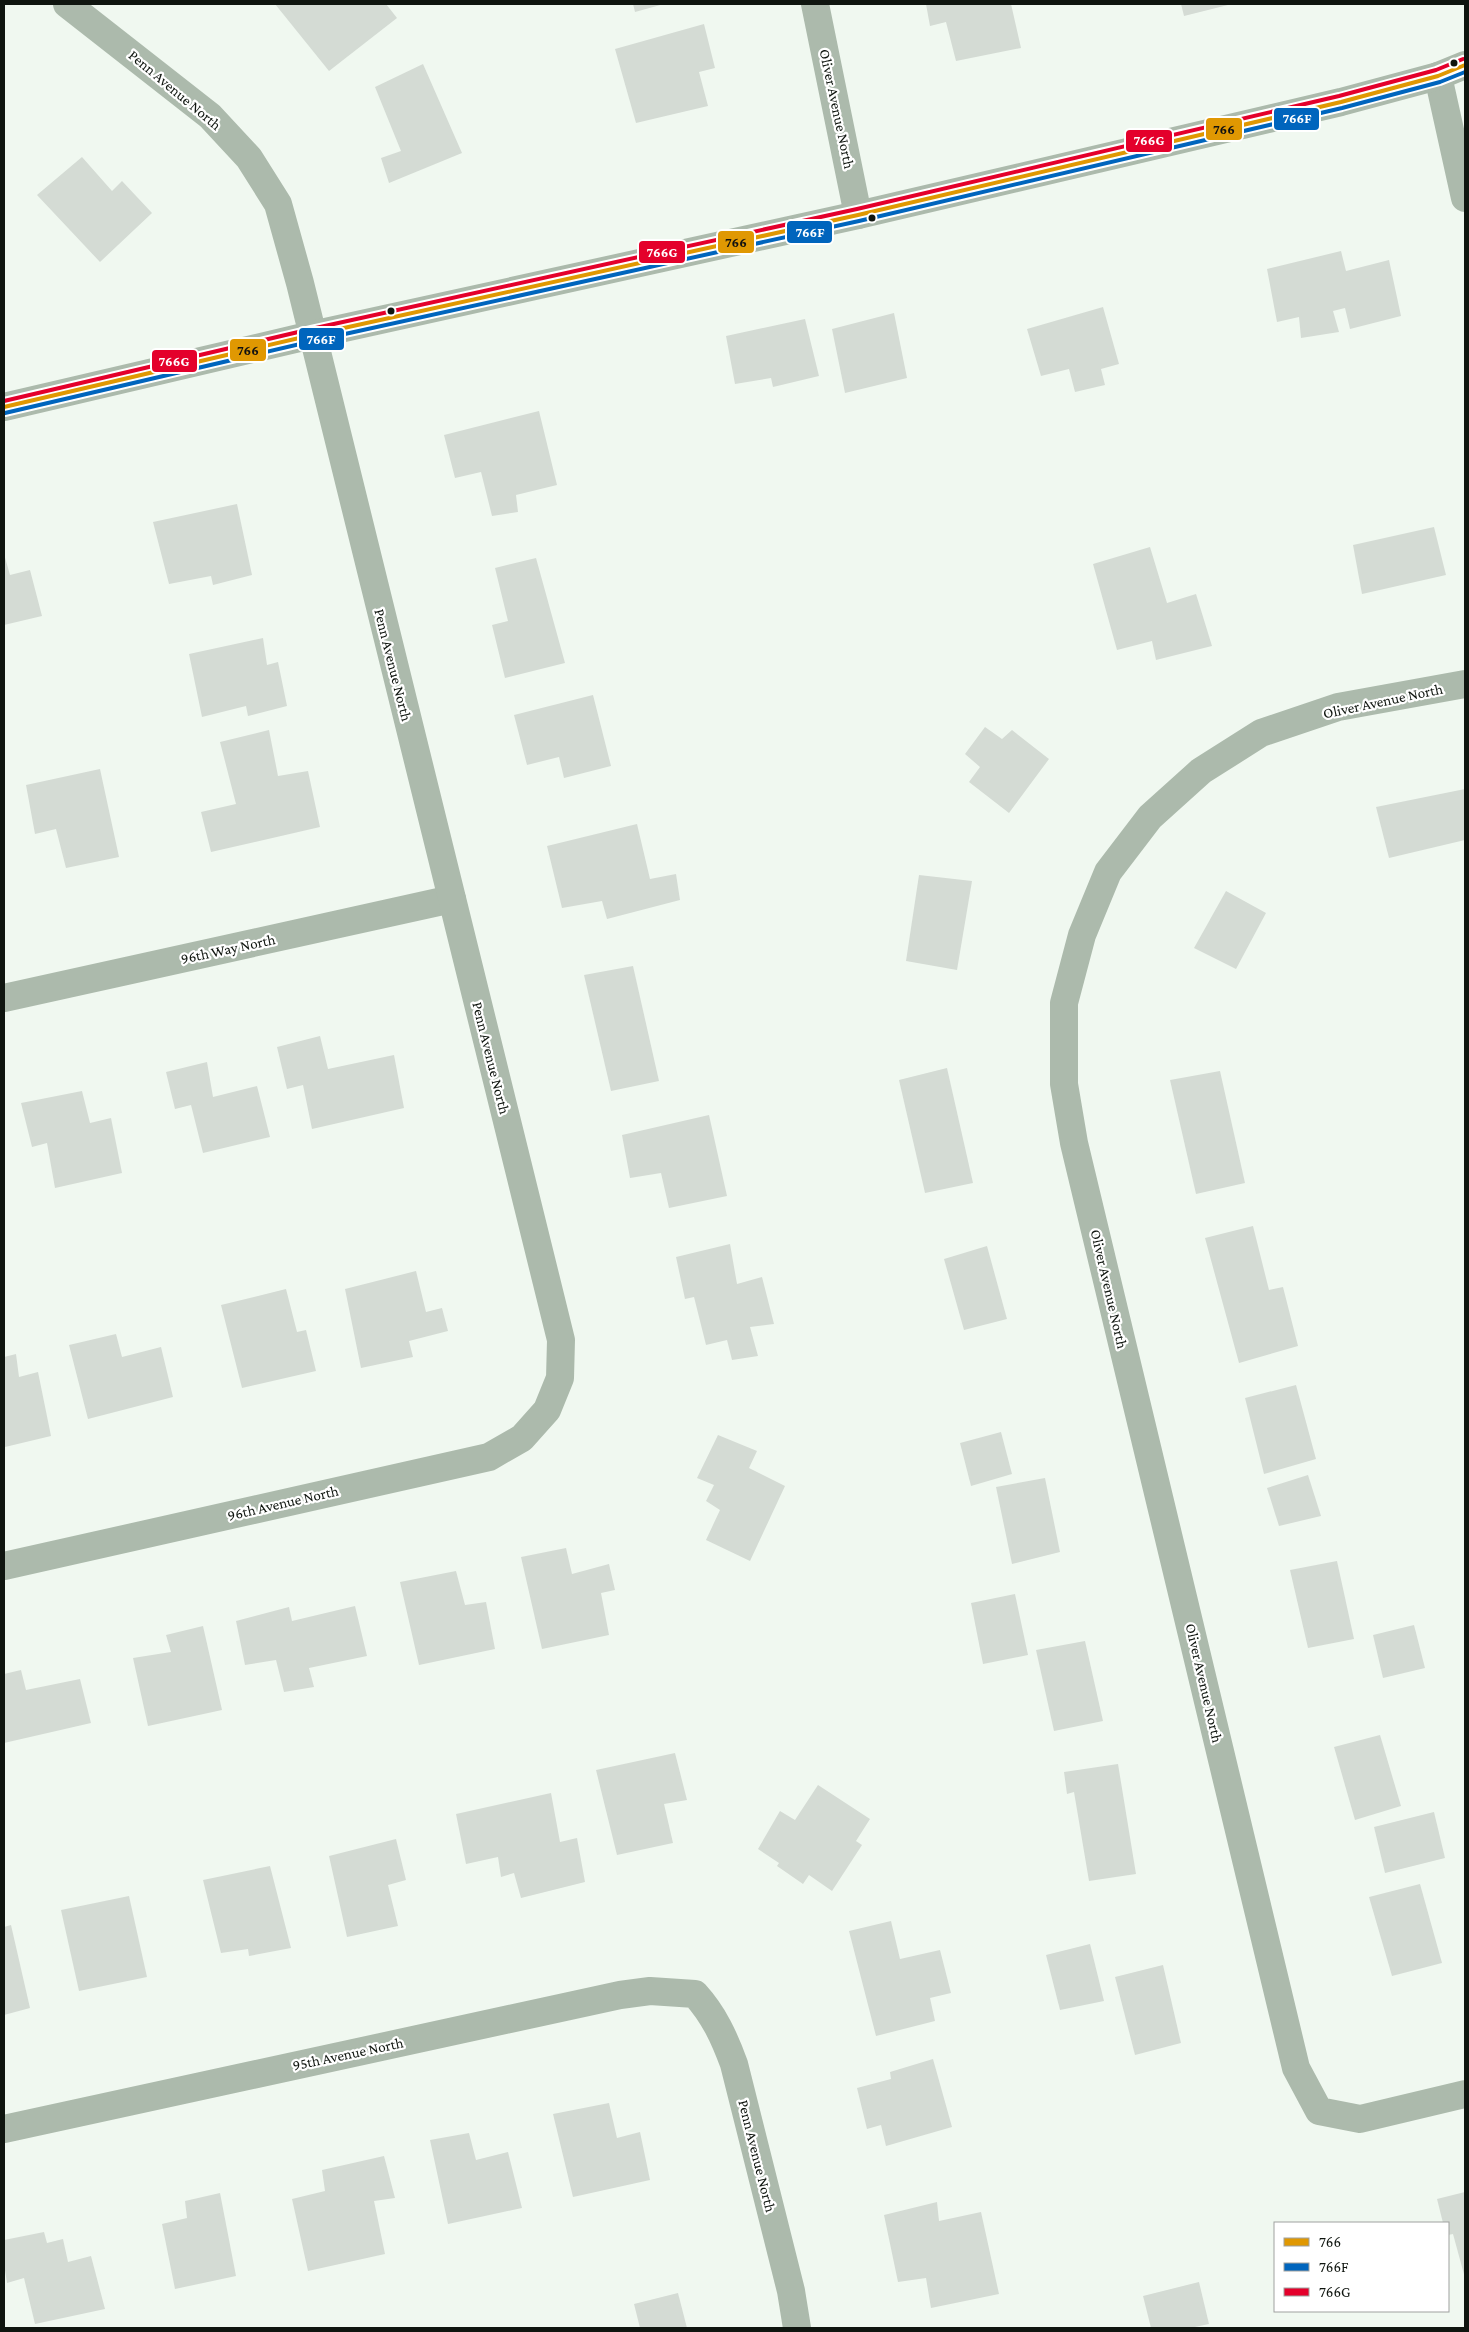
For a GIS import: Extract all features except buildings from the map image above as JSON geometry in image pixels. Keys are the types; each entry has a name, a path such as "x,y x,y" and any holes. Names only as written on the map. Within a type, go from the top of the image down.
{"street":[{"name":"Penn Avenue North","path":"67,4 210,116 249,158 278,204 290,243 561,1340 560,1378 547,1410"},
{"name":"Oliver Avenue North","path":"815,4 858,215"},
{"path":"4,407 312,335 858,215 1341,102 1438,76 1465,65"},
{"path":"1438,76 1465,198"},
{"name":"Oliver Avenue North","path":"1465,684 1338,707 1261,733 1201,770 1150,817 1108,872 1082,935 1064,1003 1064,1084 1074,1144 1296,2068 1319,2111 1360,2118 1465,2094"},
{"name":"96th Way North","path":"4,998 452,899"},
{"name":"96th Avenue North","path":"4,1566 489,1457 522,1438 547,1410"},
{"name":"95th Avenue North","path":"4,2129 620,1995 650,1992 695,1994"},
{"name":"Penn Avenue North","path":"695,1994 709,2010 724,2035 734,2064 790,2291 797,2328"}],"transit line":[{"name":"766G","path":"4,401 311,329 857,209 1339,96 1436,70 1463,59"},
{"name":"766","path":"4,407 312,335 858,215 1341,102 1438,76 1465,65"},
{"name":"766F","path":"5,413 313,341 859,221 1342,108 1440,82 1465,72"}]}
